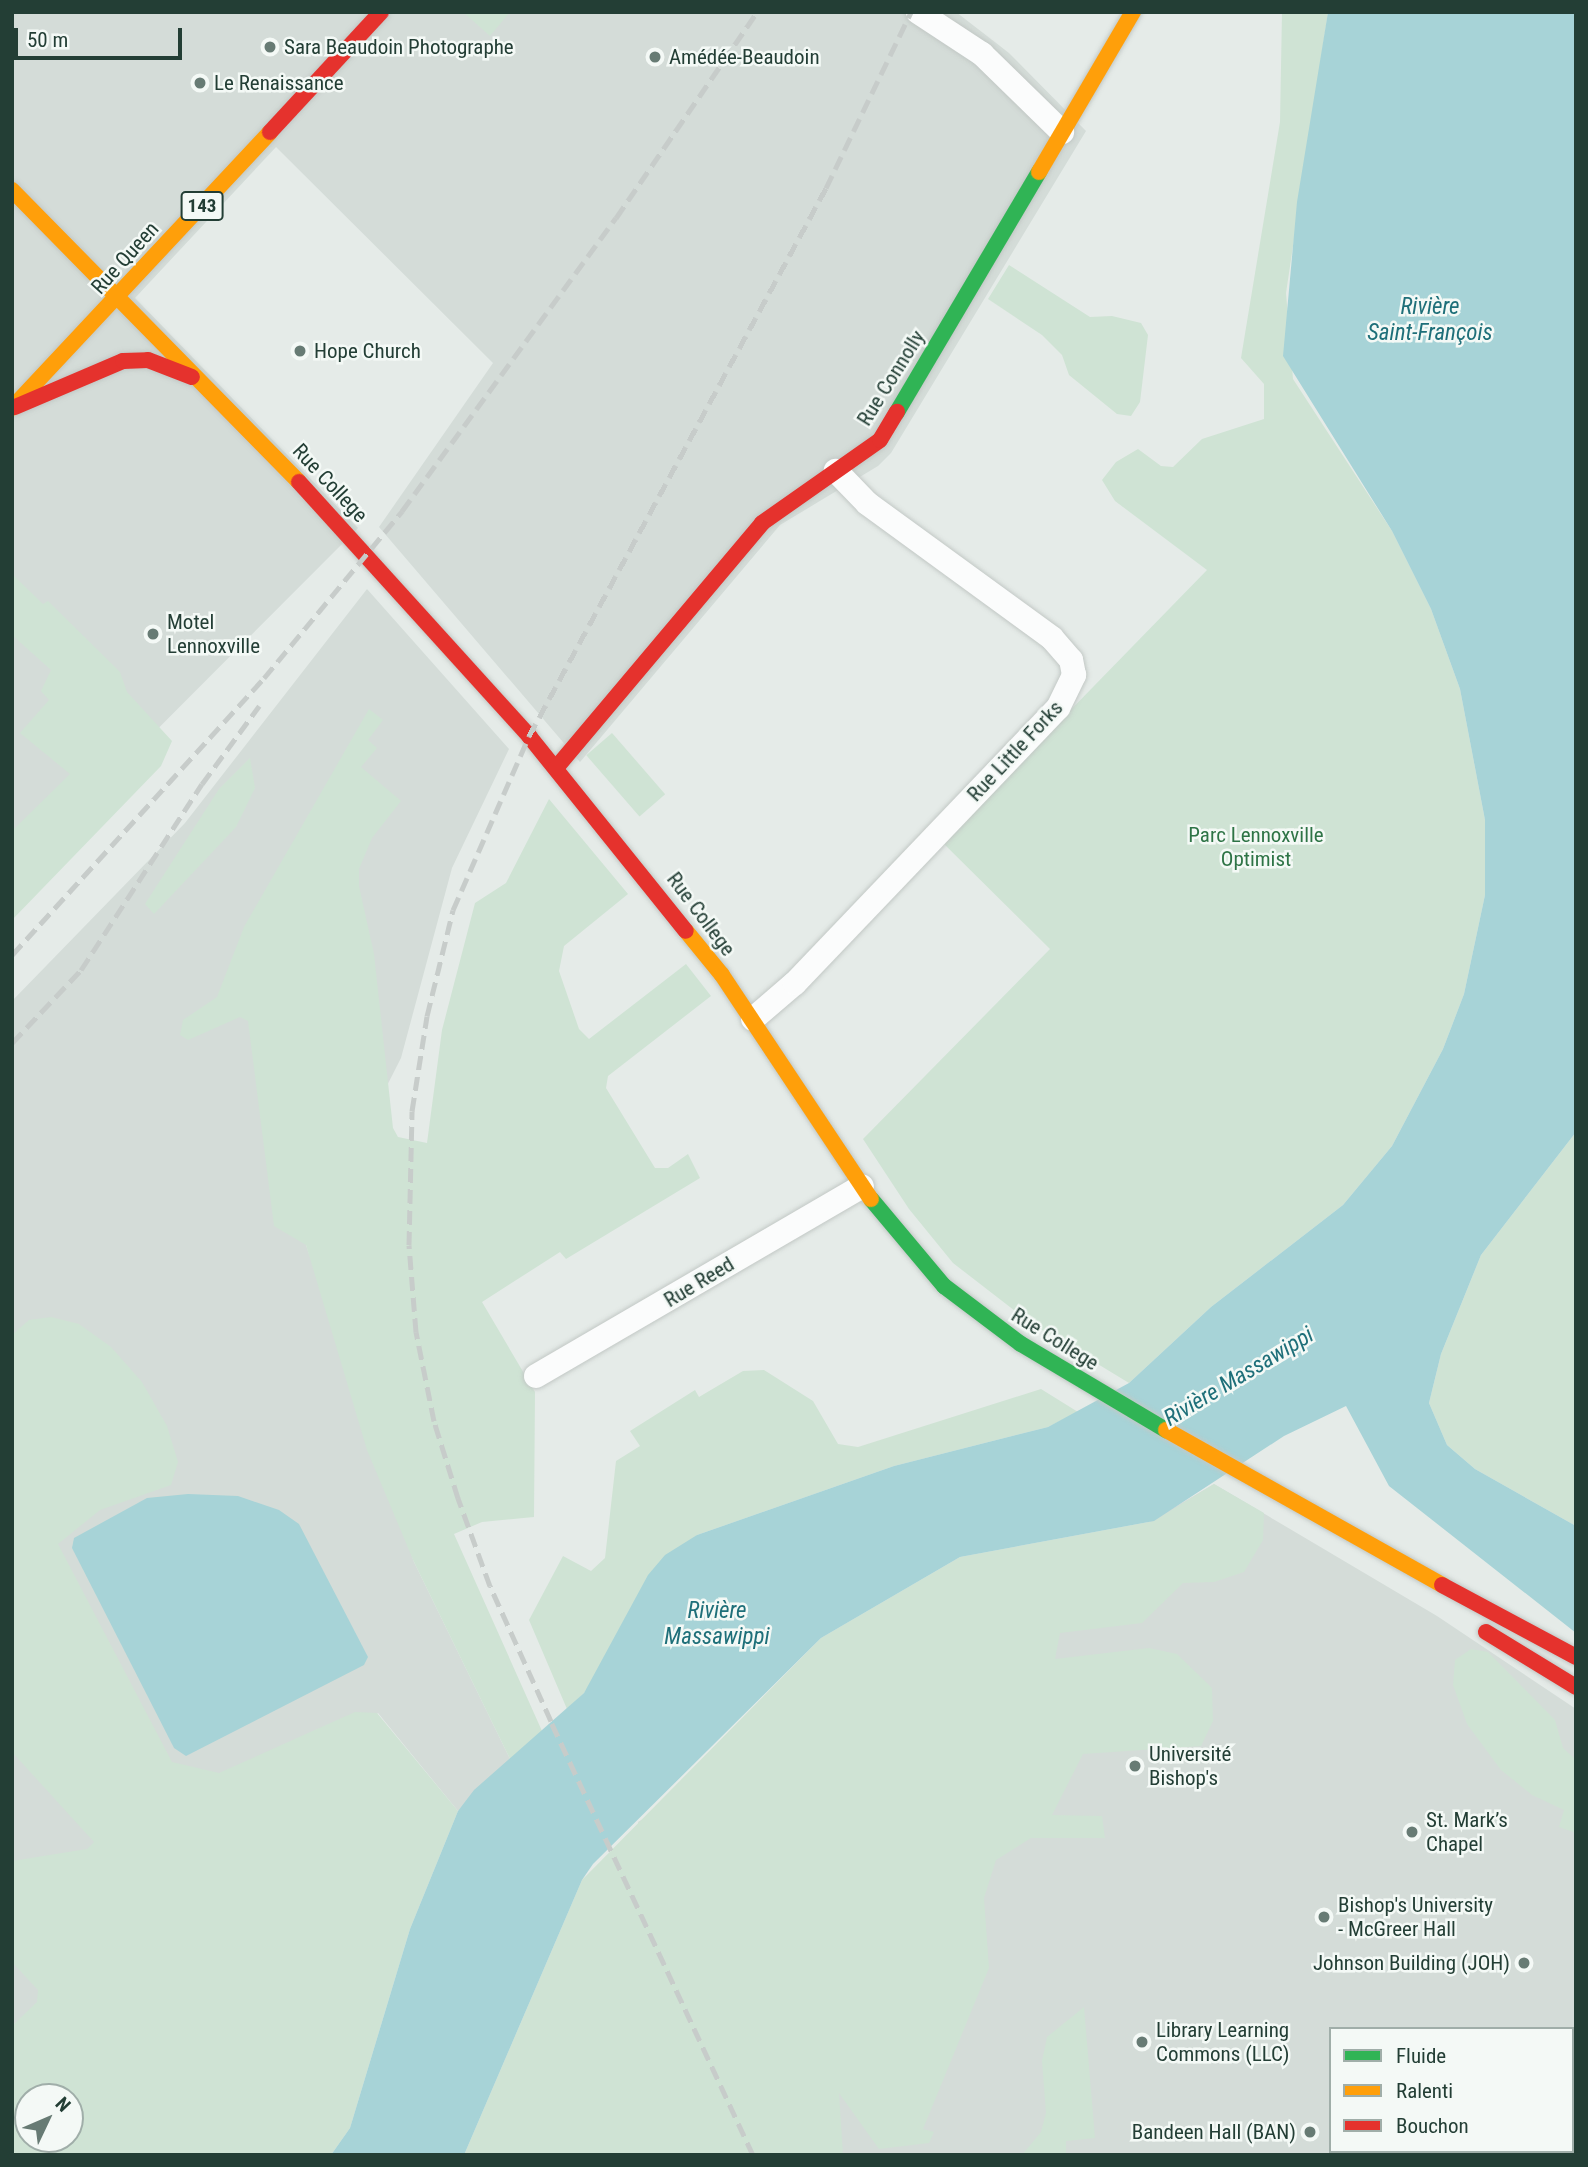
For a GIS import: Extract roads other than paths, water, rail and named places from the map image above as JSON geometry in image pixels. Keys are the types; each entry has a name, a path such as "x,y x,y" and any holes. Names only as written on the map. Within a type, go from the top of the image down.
{"main road":[{"name":"Rue Queen","path":"12,408 381,12"},
{"name":"Rue Connolly","path":"556,768 762,523 866,453 895,420 1133,12"},
{"name":"Rue College","path":"12,190 210,387 378,564 556,768 659,892 754,1019 862,1186 905,1245 965,1305 1086,1383 1267,1489 1416,1574 1499,1612 1576,1657"},
{"path":"12,408 123,361 163,364 210,387"},
{"name":"Rue College","path":"1416,1574 1484,1631 1576,1687"}],"street":[{"path":"918,12 982,54 1062,132"},
{"name":"Rue Little Forks","path":"754,1019 795,983 1058,708 1074,675 1071,660 1052,638 867,503 836,471"},
{"name":"Rue Reed","path":"536,1376 862,1186"}],"water":[{"name":"Rivière Saint-François","path":"1328,12 1576,12 1576,1132 1481,1255 1441,1354 1429,1403 1447,1445 1475,1469 1576,1526 1576,1633 1389,1486 1346,1406 1284,1436 1154,1521 960,1557 821,1638 593,1864 582,1880 464,2155 331,2155 350,2128 410,1929 458,1811 474,1790 584,1693 648,1575 665,1555 697,1535 894,1466 1048,1427 1129,1383 1211,1307 1343,1205 1392,1146 1443,1049 1464,994 1485,895 1485,820 1460,689 1431,609 1392,531 1283,356 1297,202"},
{"path":"188,1494 238,1496 279,1510 299,1524 368,1657 364,1665 186,1756 174,1748 72,1548 74,1538 147,1498"}],"railway":[{"path":"12,955 264,678 402,511 616,218 757,12"},
{"path":"753,2155 490,1586 458,1498 434,1421 416,1332 409,1245 412,1111 427,1016 453,910 529,736 826,188 911,12"},
{"path":"12,1043 81,970 202,784 259,706"}],"place":[{"name":"Sara Beaudoin Photographe","path":"270,47"},
{"name":"Amédée-Beaudoin","path":"655,57"},
{"name":"Le Renaissance","path":"200,83"},
{"name":"Hope Church","path":"300,351"},
{"name":"Motel Lennoxville","path":"153,634"},
{"name":"Université Bishop's","path":"1135,1766"},
{"name":"St. Mark’s Chapel","path":"1412,1832"},
{"name":"Bishop's University - McGreer Hall","path":"1324,1917"},
{"name":"Johnson Building (JOH)","path":"1524,1963"},
{"name":"Library Learning Commons (LLC)","path":"1142,2042"},
{"name":"Bandeen Hall (BAN)","path":"1310,2132"}],"park label":[{"name":"Parc Lennoxville Optimist","path":"1256,847"}],"water label":[{"name":"Rivière Massawippi","path":"1239,1377"},
{"name":"Rivière Massawippi","path":"717,1624"}]}
